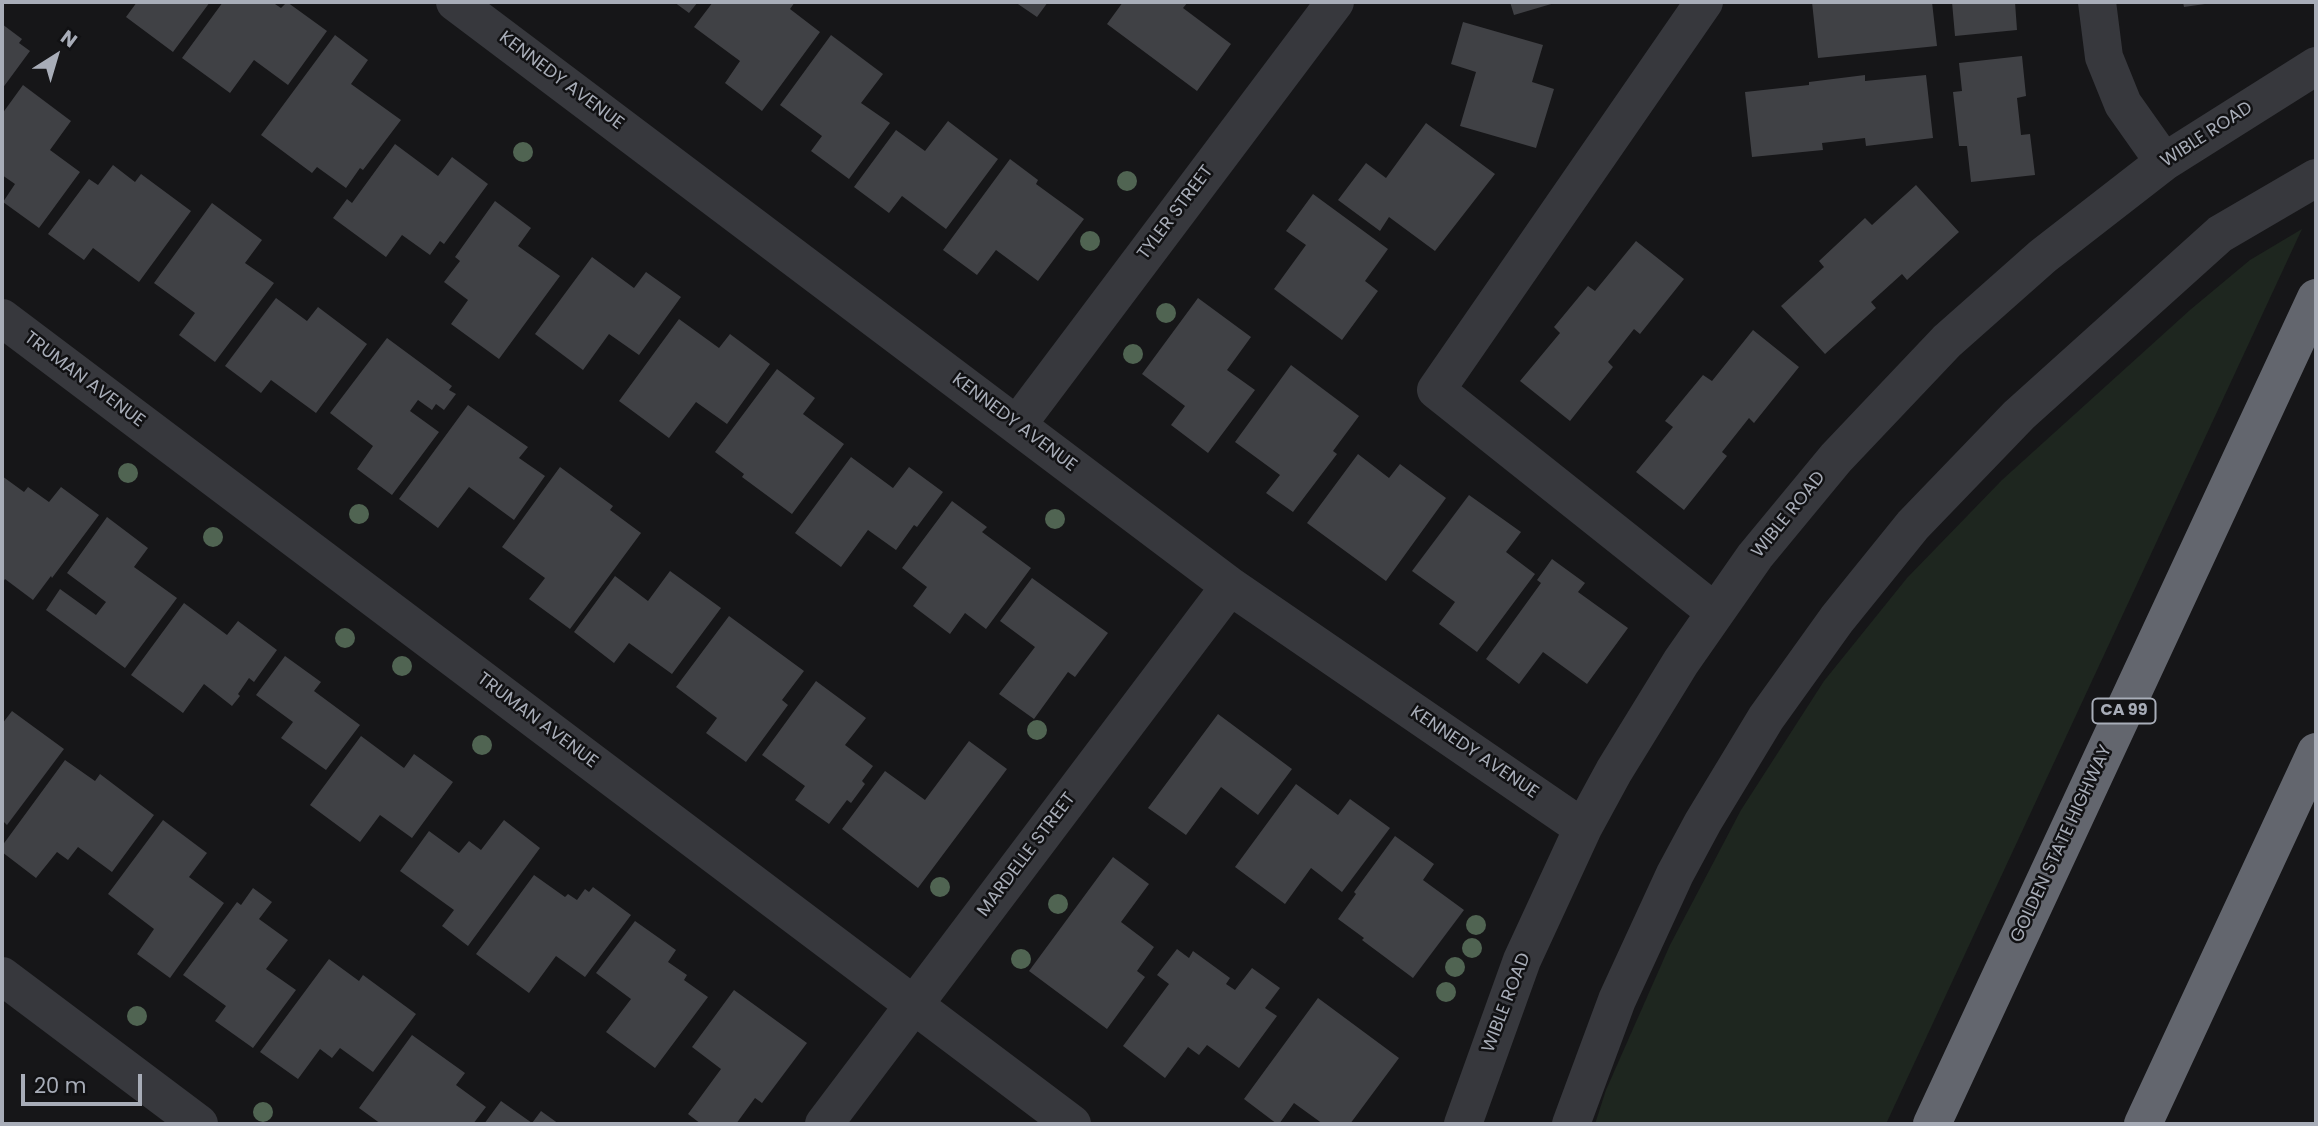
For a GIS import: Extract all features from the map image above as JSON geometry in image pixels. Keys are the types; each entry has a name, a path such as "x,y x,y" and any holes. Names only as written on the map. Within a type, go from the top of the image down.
{"highway":[{"name":"GOLDEN STATE HIGHWAY","path":"1932,1124 2316,298"},
{"path":"2143,1124 2316,752"}],"street":[{"name":"KENNEDY AVENUE","path":"455,2 1230,586 1583,828"},
{"name":"TYLER STREET","path":"1017,425 1335,2"},
{"path":"1704,2 1436,390 1715,612"},
{"path":"2097,2 2104,57 2123,104 2164,162"},
{"name":"WIBLE ROAD","path":"1463,1124 1522,960 1583,828 1627,749 1681,662 1755,556 1836,458 1947,341 2043,256 2164,162 2303,74"},
{"path":"1571,1124 1617,1000 1686,853 1766,718 1837,619 1913,525 2019,415 2220,234 2316,178"},
{"name":"TRUMAN AVENUE","path":"2,318 1072,1124"},
{"name":"MARDELLE STREET","path":"824,1124 1230,586"},
{"path":"2,976 199,1124"}],"shaded area":[{"path":"2302,229 1886,1124 1595,1124 1606,1090 1670,945 1741,810 1824,681 1907,578 2002,480 2190,310 2250,260"}],"building":[{"path":"137,2 210,2 173,52 126,17"},
{"path":"223,2 272,2 281,8 287,2 327,31 288,85 254,60 230,93 182,58"},
{"path":"674,2 698,2 689,13"},
{"path":"713,2 795,2 790,9 820,32 762,111 725,83 740,61 694,27"},
{"path":"1015,2 1048,2 1037,17"},
{"path":"1123,2 1188,2 1183,8 1231,44 1197,91 1107,24"},
{"path":"1510,2 1558,2 1514,15"},
{"path":"1812,2 1932,2 1937,46 1818,58"},
{"path":"1952,2 2015,2 2017,30 1955,36"},
{"path":"2183,2 2212,2 2212,3 2184,7"},
{"path":"1463,22 1543,45 1532,82 1554,89 1536,148 1460,126 1476,72 1451,64"},
{"path":"2,24 22,39 19,43 30,51 2,89"},
{"path":"335,35 368,60 351,84 401,120 346,188 317,167 312,173 261,135"},
{"path":"831,35 883,74 861,103 890,123 849,179 811,151 822,136 780,105"},
{"path":"2022,56 2026,96 2017,98 2021,135 2030,134 2035,175 1971,182 1967,146 1959,146 1953,92 1962,91 1959,63"},
{"path":"1865,75 1865,81 1926,75 1933,138 1866,146 1865,138 1822,143 1823,150 1752,157 1745,92"},
{"path":"23,85 71,121 50,150 80,172 39,228 3,202 15,184 2,175 2,114"},
{"path":"948,121 998,159 946,229 902,196 889,213 854,187 896,130 925,151"},
{"path":"1426,123 1495,174 1435,251 1389,217 1380,231 1338,200 1366,163 1386,178"},
{"path":"395,144 438,176 452,157 488,184 444,244 440,241 430,255 402,235 386,257 333,218 347,199 352,203"},
{"path":"1010,159 1038,180 1036,184 1084,219 1038,281 996,250 977,275 943,250"},
{"path":"113,165 135,182 141,174 191,211 139,282 93,248 84,260 48,234 89,179 98,185"},
{"path":"1916,185 1959,232 1907,280 1902,274 1871,302 1876,308 1825,354 1781,306 1824,267 1819,261 1865,218 1872,225"},
{"path":"1313,194 1388,249 1365,281 1378,291 1342,340 1274,289 1306,245 1286,231"},
{"path":"495,201 531,228 518,246 560,276 499,359 451,324 468,300 444,282 460,261 455,257"},
{"path":"212,203 262,240 245,263 274,283 215,362 179,335 195,313 154,283"},
{"path":"1636,241 1684,279 1640,334 1634,329 1608,362 1613,367 1570,421 1520,381 1560,333 1554,327 1588,286 1595,291"},
{"path":"592,257 634,288 646,272 681,297 639,355 609,334 583,370 535,334"},
{"path":"276,298 307,321 318,307 367,344 316,413 271,380 261,393 225,366"},
{"path":"1198,298 1251,337 1227,370 1255,390 1208,453 1171,425 1185,406 1142,374"},
{"path":"679,319 719,348 730,334 770,364 727,424 696,402 669,438 619,401"},
{"path":"1753,330 1799,367 1754,423 1749,418 1722,452 1727,456 1684,510 1636,472 1673,427 1665,421 1703,375 1712,381"},
{"path":"387,338 452,386 449,390 456,394 444,410 436,404 432,410 418,400 410,411 439,432 392,495 357,469 373,446 330,413"},
{"path":"1291,365 1359,416 1333,451 1337,454 1293,512 1266,493 1280,475 1235,442"},
{"path":"777,369 815,398 803,414 844,444 792,514 742,477 744,474 715,452"},
{"path":"468,405 528,447 519,458 545,476 514,520 469,487 438,528 399,499"},
{"path":"1358,454 1389,478 1400,464 1446,498 1386,581 1307,523"},
{"path":"851,457 893,488 909,467 943,492 896,550 868,530 841,567 795,533"},
{"path":"560,467 613,506 610,510 641,533 570,629 529,599 545,578 502,547"},
{"path":"2,476 24,492 28,487 49,502 61,487 99,515 33,600 5,579 2,584"},
{"path":"1469,495 1521,532 1506,552 1535,574 1477,652 1439,624 1455,602 1412,571"},
{"path":"952,501 987,527 982,532 1031,568 986,629 965,613 950,634 913,606 927,587 902,568"},
{"path":"107,517 148,548 134,567 177,598 125,668 46,610 60,589 96,615 106,602 67,573"},
{"path":"1552,559 1585,583 1578,592 1628,628 1587,684 1543,652 1519,684 1486,659 1541,583 1537,580"},
{"path":"670,571 721,608 672,674 629,643 614,663 574,632 615,576 648,601"},
{"path":"1032,578 1108,633 1075,677 1068,672 1034,719 999,694 1035,647 1000,621"},
{"path":"184,603 227,635 238,621 277,650 254,682 249,678 232,706 204,684 183,713 131,675"},
{"path":"729,616 804,671 782,700 788,705 746,762 706,733 717,718 676,687"},
{"path":"285,656 321,682 314,691 360,725 326,770 281,738 293,722 256,695"},
{"path":"816,681 866,718 845,745 873,766 862,781 865,784 851,803 847,800 829,824 795,800 805,786 762,755"},
{"path":"12,711 64,749 7,825 2,820 2,724"},
{"path":"1218,714 1292,769 1258,815 1221,787 1186,835 1148,808"},
{"path":"361,736 404,768 414,754 453,782 412,838 380,815 360,842 310,805"},
{"path":"969,741 1007,769 918,888 842,829 885,771 925,800"},
{"path":"65,760 95,781 100,774 154,815 112,872 78,847 68,860 57,852 36,878 2,852 2,846"},
{"path":"1296,784 1338,815 1350,799 1390,828 1342,892 1311,868 1285,904 1235,867"},
{"path":"163,820 207,853 189,877 224,903 170,978 137,954 154,929 108,894"},
{"path":"504,820 540,848 468,946 442,926 454,910 400,871 429,831 459,853 469,841 481,850"},
{"path":"1395,836 1434,864 1423,880 1464,910 1413,978 1338,919"},
{"path":"1113,857 1149,884 1121,922 1154,947 1137,971 1145,977 1107,1029 1029,971"},
{"path":"534,875 565,897 568,894 577,900 585,889 589,892 593,887 631,915 585,977 556,956 529,993 476,954"},
{"path":"253,888 272,902 259,919 288,940 266,969 296,990 253,1048 215,1021 226,1006 183,975 237,902 241,905"},
{"path":"635,921 676,950 668,962 687,975 684,980 708,997 655,1068 606,1032 631,999 596,973"},
{"path":"1177,949 1189,958 1193,951 1230,978 1226,984 1235,990 1252,968 1280,988 1265,1008 1277,1016 1239,1068 1207,1045 1199,1055 1188,1047 1165,1078 1123,1046 1169,984 1157,975"},
{"path":"329,959 359,981 363,975 416,1014 373,1072 340,1048 332,1058 320,1049 298,1079 260,1052"},
{"path":"734,990 807,1043 762,1103 755,1098 736,1124 701,1124 688,1114 721,1069 692,1047"},
{"path":"1318,998 1399,1058 1350,1124 1323,1124 1294,1103 1277,1124 1244,1099"},
{"path":"412,1035 465,1073 456,1085 486,1107 473,1124 381,1124 359,1108"},
{"path":"501,1101 532,1123 541,1111 559,1124 484,1124"}]}
